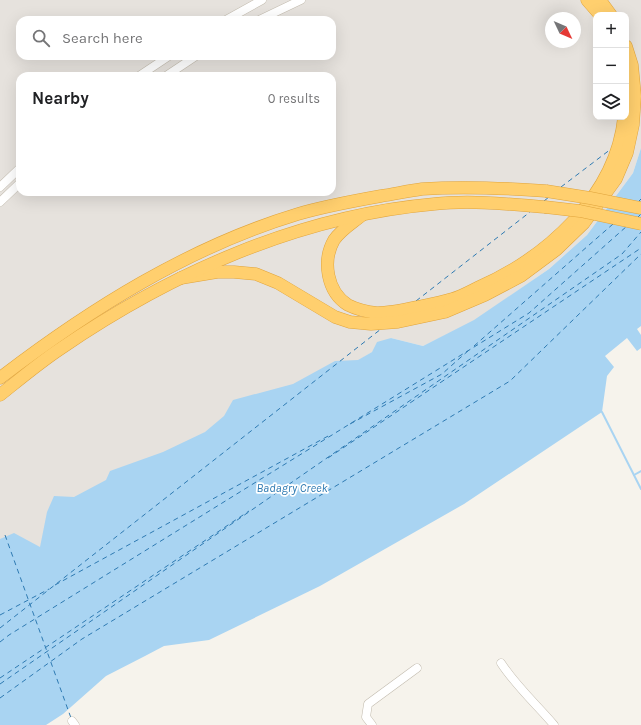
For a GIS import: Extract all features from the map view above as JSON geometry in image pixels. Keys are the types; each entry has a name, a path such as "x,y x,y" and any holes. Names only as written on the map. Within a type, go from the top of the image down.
{"highway":[{"path":"587,0 597,12"},
{"path":"600,0 609,12"},
{"path":"181,278 217,272 256,274 278,283 335,317 350,322 371,324 398,322 445,312 485,295 521,276 556,250 584,223 616,179 627,153 633,125 635,96 632,65 627,48"},
{"path":"365,214 341,231 334,241 327,256 327,270 330,282 337,293 348,304 362,310 378,313 407,309 453,299 492,282 522,264 552,241 572,222 600,186 608,173 616,156 623,130 624,120"},
{"path":"0,378 30,355 94,311 138,284 180,262 250,231 298,214 333,205 421,190 463,187 546,191 641,208"},
{"path":"0,395 59,350 140,299 181,278 235,254 284,235 337,219 433,204 486,203 580,211 641,224"},
{"path":"0,369 30,355"}],"street":[{"path":"233,16 262,0"},
{"path":"268,16 301,0"},
{"path":"145,72 163,60"},
{"path":"172,72 190,60"},
{"path":"0,187 16,172"},
{"path":"0,202 16,187"},
{"path":"501,663 509,675 554,725"},
{"path":"372,725 366,717 368,704 417,668"}],"shaded area":[{"path":"0,0 641,0 641,148 633,173 587,235 549,269 474,321 423,346 391,338 372,352 333,376 207,431 40,548 0,570"}],"water":[{"name":"Badagry Creek","path":"641,148 641,326 637,329 641,335 641,348 637,351 627,338 605,356 614,367 607,376 602,412 464,504 320,586 209,640 164,646 106,676 63,714 46,725 0,725 0,539 14,533 40,547 47,512 54,496 74,497 106,480 110,471 163,452 205,432 224,416 233,400 293,384 335,361 358,360 372,352 377,342 391,338 423,346 474,320 549,269 587,235 633,173"}],"waterway":[{"path":"602,412 641,489"},
{"path":"634,475 641,471"}],"ferry route":[{"path":"561,187 611,149"},
{"path":"544,201 549,197"},
{"path":"638,202 641,199"},
{"path":"416,301 530,212"},
{"path":"637,218 641,214"},
{"path":"474,346 613,224"},
{"path":"0,642 529,313 627,226"},
{"path":"0,684 622,254 641,232"},
{"path":"328,458 641,248"},
{"path":"0,698 82,639 510,381 641,254"},
{"path":"0,628 381,329"},
{"path":"350,424 442,374 469,350"},
{"path":"55,585 330,435"},
{"path":"0,678 249,511"},
{"path":"5,535 71,718"},
{"path":"0,615 49,589"}]}
